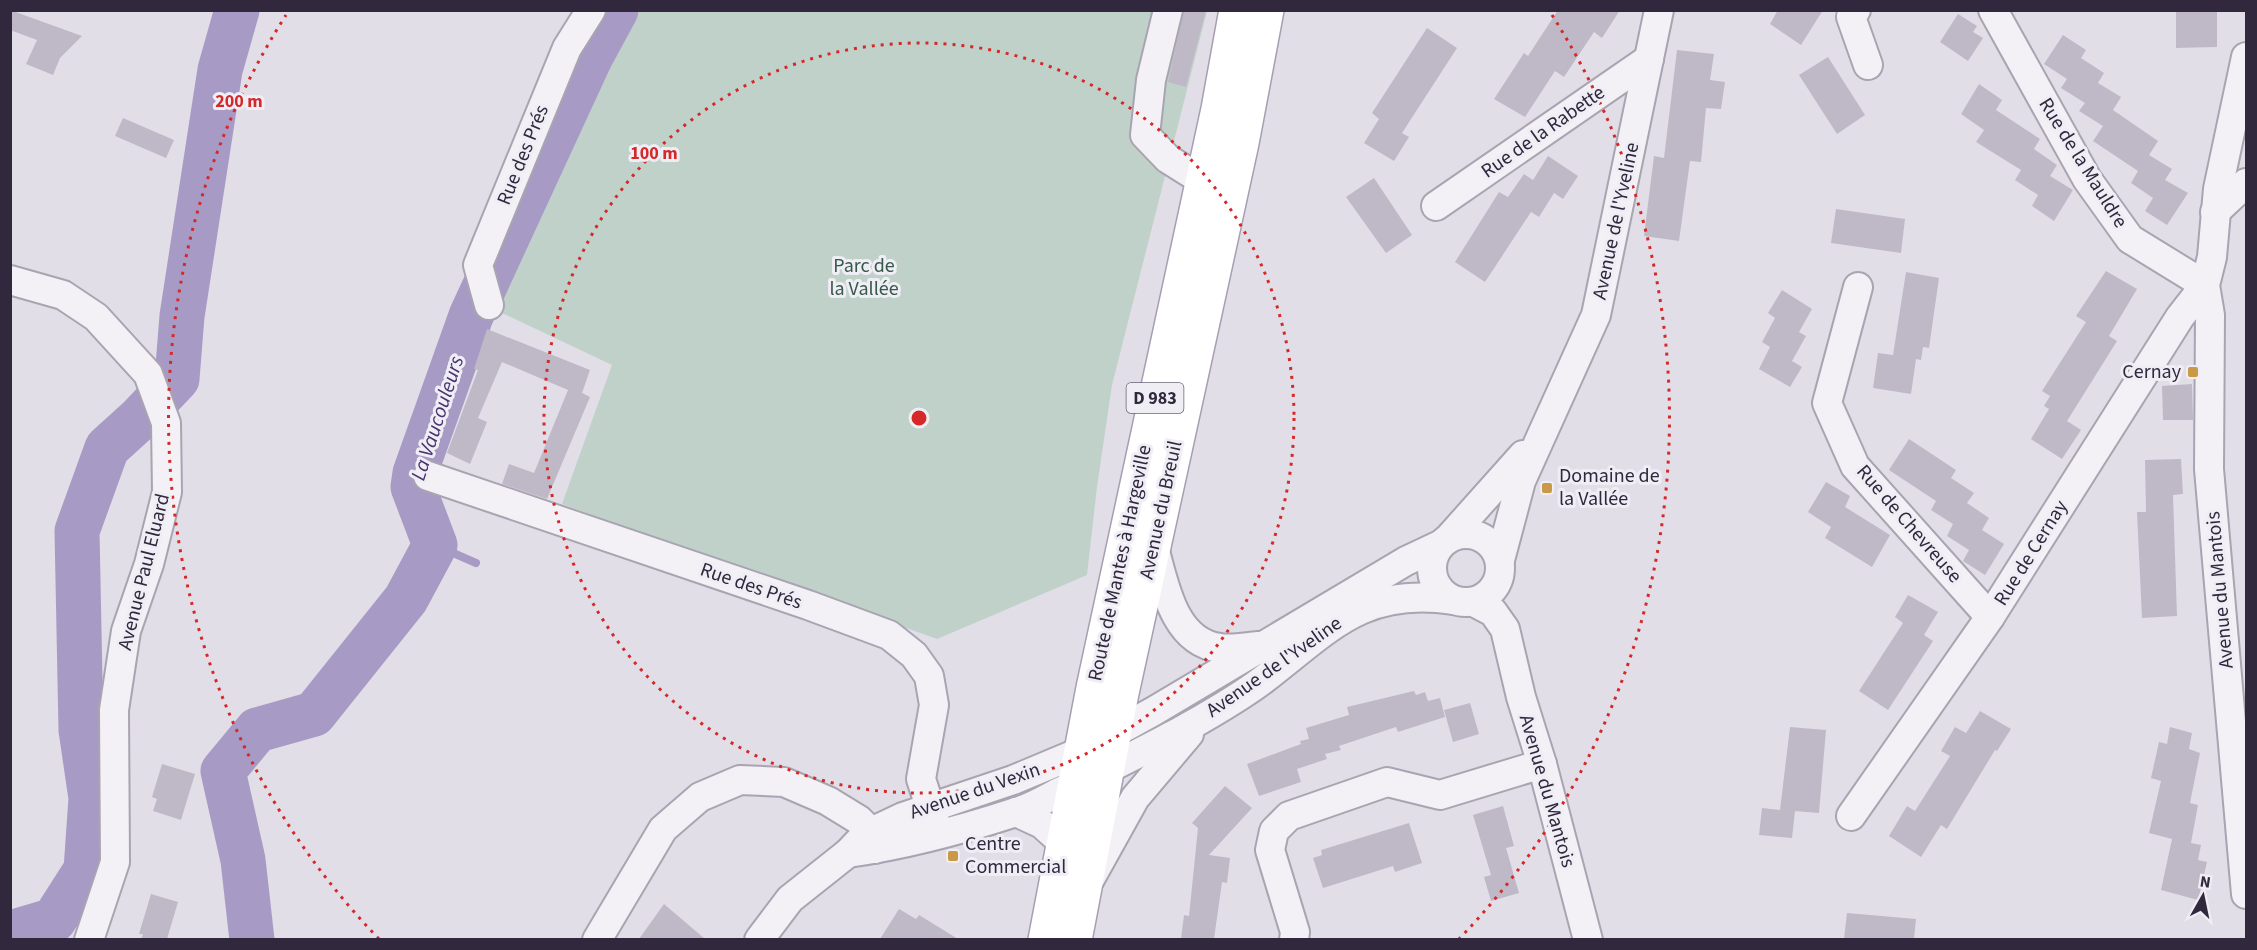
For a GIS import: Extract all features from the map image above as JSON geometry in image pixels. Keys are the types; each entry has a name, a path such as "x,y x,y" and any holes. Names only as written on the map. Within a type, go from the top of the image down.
{"main road":[{"name":"Route de Mantes à Hargeville","path":"1045,939 1073,786 1093,760 1236,10"},
{"name":"Avenue du Breuil","path":"1075,939 1083,891 1093,760 1114,733 1242,143 1267,10"}],"street":[{"name":"Rue des Prés","path":"489,305 478,265 567,48 591,10"},
{"path":"1168,10 1151,80 1145,135 1168,159 1203,181"},
{"name":"Avenue de l'Yveline","path":"1501,566 1519,488 1596,315 1659,10"},
{"path":"1856,10 1851,16 1868,65"},
{"name":"Rue de la Mauldre","path":"1993,10 2088,179 2130,238 2205,285"},
{"path":"2205,285 2212,257 2215,212 2247,57"},
{"name":"Rue de la Rabette","path":"1436,206 1649,59"},
{"path":"2215,212 2247,183"},
{"name":"Avenue Paul Eluard","path":"10,280 63,296 96,317 148,374 166,423 167,492 149,564 126,631 114,710 115,862 89,939"},
{"name":"Rue de Cernay","path":"1851,816 1990,617 2180,317 2205,285"},
{"name":"Avenue du Mantois","path":"2205,285 2210,315 2210,469 2239,716 2247,894"},
{"name":"Rue de Chevreuse","path":"1858,287 1827,404 1856,466 1990,617"},
{"name":"Avenue de l'Yveline","path":"1114,733 1406,561 1444,542 1507,476 1549,423"},
{"name":"Rue des Prés","path":"428,476 808,605 889,635 914,655 929,676 934,705 921,779 935,821"},
{"path":"1458,534 1479,536 1489,541 1501,566 1492,591 1463,601 1437,586 1432,576 1431,565 1444,542 1458,534"},
{"path":"1154,544 1175,613 1185,629 1203,642 1220,648 1260,646"},
{"name":"Avenue du Mantois","path":"1501,566 1508,641"},
{"name":"Avenue de l'Yveline","path":"1093,760 1213,711 1263,679 1309,641 1355,611 1380,602 1402,599 1431,597 1463,601"},
{"name":"Avenue du Mantois","path":"1463,601 1486,606 1501,621 1542,764 1588,939"},
{"path":"1083,891 1135,798 1174,749 1213,711"},
{"name":"Avenue du Vexin","path":"935,821 1013,780 1093,760"},
{"path":"1294,939 1295,932 1270,850 1274,831 1289,816 1387,782 1440,795 1542,764"},
{"path":"597,939 663,829 700,797 740,780 784,782 828,801 859,820 865,845"},
{"name":"Avenue du Vexin","path":"759,939 790,899 903,817 935,821 1016,812 1073,786"},
{"path":"1016,812 1042,824 1063,843"}],"green space":[{"name":"Parc de la Vallée","path":"626,11 1207,11 1112,385 1087,575 937,639 562,504 612,365 502,313 502,271"}],"shaded area":[{"path":"469,294 473,316 459,368 442,360 451,328"}],"building":[{"path":"10,10 82,36 60,58 53,75 26,64 37,40 10,30"},
{"path":"1184,10 1206,10 1186,87 1168,82"},
{"path":"1558,10 1620,10 1602,38 1594,32 1564,77 1555,71 1525,117 1494,99 1524,53 1528,56"},
{"path":"1778,10 1823,10 1801,45 1770,24"},
{"path":"2176,11 2217,12 2217,47 2176,48"},
{"path":"1958,14 1977,26 1973,32 1983,38 1968,61 1940,42"},
{"path":"1427,28 1457,48 1402,133 1409,137 1394,161 1364,143 1379,119 1372,113"},
{"path":"2063,35 2086,50 2081,58 2104,73 2098,83 2121,97 2113,110 2158,141 2149,155 2172,169 2165,180 2188,193 2167,225 2145,211 2153,198 2131,183 2138,171 2093,141 2103,126 2079,111 2085,103 2061,88 2067,79 2044,64"},
{"path":"1677,50 1714,54 1710,80 1725,82 1721,109 1706,108 1701,162 1690,161 1679,241 1644,236 1654,156 1664,158"},
{"path":"1828,57 1865,115 1837,134 1799,75"},
{"path":"1979,84 2002,100 1996,110 2040,139 2034,149 2057,165 2050,176 2073,190 2054,221 2032,206 2038,195 2015,180 2021,170 1976,142 1984,130 1961,114"},
{"path":"123,118 174,140 166,158 115,136"},
{"path":"1548,156 1578,176 1563,199 1554,193 1539,217 1531,212 1485,282 1455,262 1499,192 1508,197 1524,174 1533,180"},
{"path":"1374,178 1412,235 1386,253 1346,197"},
{"path":"1836,209 1905,219 1901,253 1831,243"},
{"path":"2106,271 2137,289 2109,336 2117,341 2067,421 2081,430 2062,459 2031,439 2049,409 2044,406 2050,396 2042,391 2086,322 2076,316"},
{"path":"1906,272 1939,278 1929,348 1923,347 1921,360 1916,359 1911,394 1873,388 1878,353 1893,355"},
{"path":"1782,290 1812,309 1799,332 1806,336 1792,361 1802,367 1790,387 1759,369 1770,347 1762,342 1775,318 1768,313"},
{"path":"487,329 590,370 582,393 590,397 547,499 502,484 509,464 534,473 568,390 502,362 478,418 487,422 470,464 447,453 478,370 474,369"},
{"path":"2192,384 2193,420 2163,420 2162,386"},
{"path":"1909,439 1956,470 1951,478 1974,493 1967,503 1989,518 1982,530 2004,544 1985,575 1963,561 1969,550 1947,536 1953,524 1931,510 1936,501 1889,470"},
{"path":"2181,459 2183,494 2173,495 2177,616 2142,618 2137,512 2146,512 2145,460"},
{"path":"1826,482 1850,496 1845,507 1890,535 1872,567 1825,538 1831,527 1808,512"},
{"path":"1908,595 1938,612 1924,635 1933,641 1888,710 1859,691 1903,623 1895,617"},
{"path":"1414,691 1416,695 1425,692 1428,701 1440,698 1445,717 1398,732 1396,727 1339,746 1341,750 1325,754 1327,759 1297,769 1301,782 1259,796 1247,764 1301,744 1300,741 1309,739 1306,728 1349,715 1347,707"},
{"path":"1470,703 1479,734 1453,742 1444,710"},
{"path":"1980,711 2011,729 1997,751 1995,750 1947,829 1941,825 1921,857 1889,836 1907,806 1915,811 1950,756 1941,751 1955,727 1966,733"},
{"path":"1790,727 1826,730 1819,813 1795,811 1792,838 1759,835 1762,808 1780,810"},
{"path":"2170,727 2192,733 2189,749 2200,753 2190,803 2198,805 2191,843 2201,845 2198,860 2207,862 2198,900 2161,890 2172,839 2149,833 2161,781 2151,778 2159,742 2167,744"},
{"path":"162,764 195,774 181,820 153,811 157,799 152,797"},
{"path":"1225,786 1252,808 1209,855 1230,858 1227,883 1222,882 1214,939 1181,939 1184,915 1189,916 1198,828 1192,823"},
{"path":"1503,806 1514,846 1506,848 1519,893 1491,901 1484,877 1491,875 1473,815"},
{"path":"1409,823 1422,863 1395,872 1393,866 1323,888 1313,858 1322,855 1321,850"},
{"path":"151,894 178,902 167,939 141,939 143,934 139,934"},
{"path":"664,904 705,939 639,939"},
{"path":"899,909 916,919 919,915 958,939 880,939"},
{"path":"1847,913 1916,919 1914,939 1844,939"}],"waterway":[{"name":"La Vaucouleurs","path":"10,933 54,920 86,870 91,798 81,730 77,531 107,448 139,419 177,379 182,316 220,70 237,10"},
{"name":"La Vaucouleurs","path":"252,940 243,860 223,771 257,730 314,714 406,599 435,545 413,487 415,473 471,316 590,58 616,10"},
{"path":"435,545 476,563"}],"place":[{"name":"Cernay","path":"2193,372"},
{"name":"Domaine de la Vallée","path":"1547,488"},
{"name":"Centre Commercial","path":"953,856"}]}
